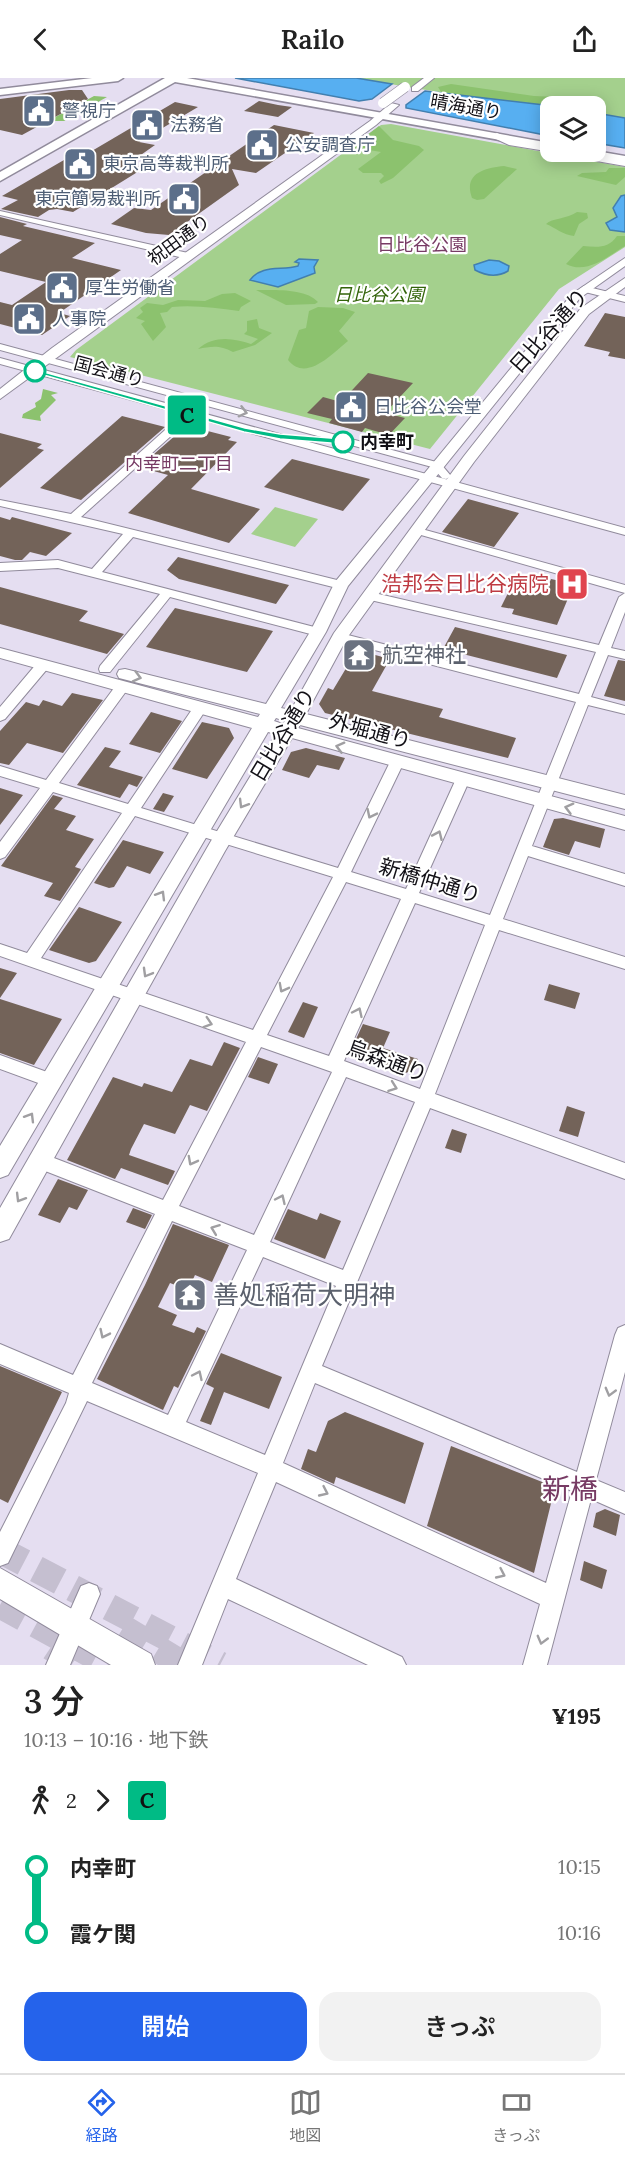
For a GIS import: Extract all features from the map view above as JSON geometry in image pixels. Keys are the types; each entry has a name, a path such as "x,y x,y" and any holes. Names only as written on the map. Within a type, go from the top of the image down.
{"highway":[{"path":"0,90 83,78"},
{"path":"0,90 118,78"},
{"path":"170,78 382,110"},
{"path":"0,165 94,114 128,90 174,78"},
{"path":"204,78 382,110"},
{"path":"96,81 117,82 128,90"},
{"path":"0,177 107,116 157,83 219,86"},
{"name":"晴海通り","path":"382,110 540,146"},
{"name":"晴海通り","path":"382,110 540,137"},
{"path":"94,114 107,116"},
{"path":"45,141 59,144"},
{"path":"606,149 625,152"},
{"path":"25,152 39,155"},
{"path":"606,157 625,161"}],"main road":[{"path":"410,88 417,78"},
{"path":"410,88 430,78"},
{"name":"祝田通り","path":"0,383 33,363 410,88"},
{"path":"606,158 625,161"},
{"name":"日比谷通り","path":"0,1167 318,632 341,585 525,356 584,289 625,261"},
{"name":"日比谷通り","path":"0,1232 223,838 291,725 340,637 452,483 585,310 625,281"},
{"name":"祝田通り","path":"0,394 33,363"},
{"name":"外堀通り","path":"0,639 291,725 549,782 625,802"},
{"name":"外堀通り","path":"0,653 200,708 265,718"},
{"name":"外堀通り","path":"291,725 397,762 625,824"},
{"path":"0,1583 140,1665"}],"street":[{"path":"0,213 182,255"},
{"path":"584,289 625,299"},
{"name":"国会通り","path":"0,347 33,363 189,412 432,471"},
{"name":"国会通り","path":"0,361 33,363 432,471 452,483 625,532"},
{"path":"73,518 189,412"},
{"path":"0,502 131,532 341,585"},
{"path":"418,531 625,589"},
{"path":"95,573 131,532"},
{"path":"0,567 58,564 318,632"},
{"path":"105,669 167,593"},
{"path":"370,596 625,655"},
{"path":"190,1665 425,1098 549,782 625,597"},
{"path":"340,637 625,710"},
{"path":"0,716 43,665"},
{"path":"0,853 123,687"},
{"path":"30,961 200,708"},
{"path":"0,1555 76,1406 79,1388 166,1210 342,875 397,762"},
{"name":"新橋仲通り","path":"0,771 625,963"},
{"path":"173,1428 259,1246 463,779"},
{"path":"523,849 625,880"},
{"name":"烏森通り","path":"0,950 338,1067 625,1171"},
{"path":"0,1062 52,1081"},
{"path":"41,1161 348,1281"},
{"path":"535,1665 625,1335"},
{"path":"0,1354 270,1468 553,1598"},
{"path":"310,1371 625,1503"},
{"path":"223,1585 394,1665"},
{"path":"58,1665 89,1594"}],"green space":[{"path":"356,78 625,78 625,118 606,115 606,96 540,96 540,104 446,93"},
{"path":"451,84 540,96 540,107 441,92 438,87"},
{"path":"94,96 107,97 64,121 48,121"},
{"name":"日比谷公園","path":"391,124 540,151 540,162 598,162 625,167 625,247 559,289 430,449 70,357 76,350 381,125"},
{"path":"379,126 393,140 419,146 424,150 393,178 381,184 379,181 384,176 381,173 363,173 358,169 381,152 351,147"},
{"path":"504,166 517,169 484,199 472,198 470,190 473,177 483,170"},
{"path":"609,168 625,168 625,177 616,185 577,176 582,173 606,172"},
{"path":"577,212 587,213 588,218 579,224 574,236 546,224 569,216"},
{"path":"617,236 625,236 625,246 597,263 582,267 566,264 583,246 606,245"},
{"path":"256,290 298,292 313,297 318,302 286,305"},
{"path":"235,293 251,301 239,311 181,306 172,307 167,312 160,313 166,327 153,341 141,324 145,321 136,318 143,312 140,308 147,303 163,305 178,300 205,301 222,294"},
{"path":"318,307 343,308 355,312 339,331 348,341 319,364 303,368 295,366 288,360 299,330 306,328 309,311"},
{"path":"257,319 259,328 272,333 255,345 233,352 216,347 198,349 210,341 224,339 251,344 258,339 244,334 247,331 247,321"},
{"path":"43,389 58,393 51,395 56,400 40,416 41,421 22,418 23,414 36,407 35,403 41,399"},
{"path":"275,507 318,519 295,547 251,534"}],"water":[{"path":"235,78 356,78 392,84 372,99 359,101"},
{"path":"425,91 540,104 540,134 406,108 406,105"},
{"path":"606,115 625,118 625,148 606,145"},
{"path":"625,195 625,232 610,230 606,223 617,217 613,208 621,196"},
{"path":"299,259 318,260 314,267 315,273 278,287 250,280 266,270 298,266 299,263 295,262"},
{"path":"489,260 499,261 509,266 508,271 492,275 475,270 474,265"}],"building":[{"path":"82,90 88,99 22,135 0,130 0,99"},
{"path":"259,101 292,107 278,117 244,111"},
{"path":"175,102 198,107 139,142 155,145 128,164 144,168 73,212 49,210 38,217 1,209 18,200 2,196 76,153 85,155"},
{"path":"274,125 314,133 256,173 232,169 239,185 169,235 146,233 111,224 134,208 151,210"},
{"path":"0,217 27,224 23,226 95,243 72,258 121,270 59,313 70,316 42,335 0,324 0,302 12,305 46,282 0,271 0,254 22,240 0,235"},
{"path":"605,313 625,317 625,359 608,356 610,352 584,346"},
{"name":"日比谷公会堂","path":"368,373 413,383 385,413 405,418 389,435 365,428 362,432 329,423 332,419 307,413 323,397 341,402"},
{"path":"122,416 165,427 81,500 40,488"},
{"path":"192,427 231,437 228,440 237,442 191,489 260,509 229,543 128,513 168,475 139,467 184,428"},
{"path":"0,433 42,444 37,448 44,450 0,488"},
{"path":"292,459 370,479 343,511 264,487"},
{"path":"468,499 519,513 494,547 442,532"},
{"path":"0,517 10,520 12,517 72,533 46,556 30,552 22,560 15,560 0,556"},
{"path":"178,557 289,585 276,604 179,579 167,570"},
{"path":"551,579 574,584 557,625 512,614 514,609 501,607 512,585 545,593"},
{"path":"0,587 88,611 79,621 124,634 107,654 0,624"},
{"path":"175,608 273,631 247,672 146,647"},
{"path":"455,627 567,655 557,678 443,649"},
{"path":"357,650 390,659 372,691 443,709 439,717 516,738 508,758 325,713 319,704 328,688 333,690"},
{"path":"618,660 625,661 625,701 604,696"},
{"path":"72,693 103,700 63,753 27,743 9,765 0,763 0,731 26,702 39,706 43,700 62,706"},
{"path":"151,712 182,721 160,753 129,744"},
{"path":"202,722 229,728 234,738 207,779 172,769"},
{"path":"105,747 121,751 109,767 143,777 137,787 129,784 120,798 77,785"},
{"path":"306,748 345,758 339,770 317,765 309,778 282,770 291,752"},
{"path":"0,788 23,795 0,825"},
{"path":"163,793 174,796 164,812 153,809"},
{"path":"53,795 63,798 54,809 76,816 66,830 94,839 75,867 81,869 60,901 44,896 53,883 1,866"},
{"path":"563,818 605,829 600,848 575,841 569,855 543,847 554,819"},
{"path":"123,840 164,852 150,874 127,866 114,887 109,888 94,883"},
{"path":"79,907 122,922 96,961 89,963 49,950"},
{"path":"0,968 17,973 0,998"},
{"path":"549,984 580,993 575,1009 544,1000"},
{"path":"0,999 62,1019 34,1065 0,1053"},
{"path":"303,1002 318,1007 304,1038 288,1032"},
{"path":"363,1024 390,1032 383,1048 418,1059 414,1069 406,1073 350,1052"},
{"path":"224,1042 240,1048 207,1111 190,1105 175,1134 144,1124 131,1149 129,1155 175,1171 168,1185 121,1168 115,1179 67,1160 113,1077 142,1087 144,1083 172,1092 190,1059 212,1066"},
{"path":"258,1057 278,1064 269,1084 248,1077"},
{"path":"567,1106 585,1112 578,1137 559,1131"},
{"path":"452,1129 467,1134 461,1153 445,1148"},
{"path":"58,1179 88,1190 77,1210 69,1207 60,1223 38,1215"},
{"path":"133,1208 152,1215 145,1229 126,1222"},
{"path":"288,1209 317,1220 320,1213 341,1221 325,1259 274,1239"},
{"path":"173,1224 229,1245 212,1282 195,1275 188,1290 170,1283 158,1307 177,1315 172,1325 194,1333 197,1327 206,1331 178,1388 174,1386 163,1410 97,1379"},
{"path":"221,1353 282,1377 269,1409 224,1392 211,1425 200,1421 214,1388 206,1384"},
{"path":"0,1366 62,1392 8,1503 0,1499"},
{"path":"345,1412 424,1443 405,1504 336,1477 334,1484 301,1469 308,1449 316,1452 328,1421"},
{"path":"451,1446 555,1487 534,1573 427,1526"},
{"path":"605,1509 620,1515 616,1536 593,1527 596,1513"},
{"path":"584,1561 607,1570 602,1589 580,1580"}],"tunnel":[{"path":"0,1550 220,1665"},
{"path":"0,1605 111,1665"},
{"path":"123,1628 184,1665"},
{"path":"51,1647 78,1665"}],"metro line":[{"name":"C","path":"35,371 244,430 280,437 343,442"}],"place":[{"name":"警視庁","path":"39,111"},
{"name":"法務省","path":"147,125"},
{"name":"公安調査庁","path":"262,145"},
{"name":"東京高等裁判所","path":"80,164"},
{"name":"東京簡易裁判所","path":"184,199"},
{"name":"厚生労働省","path":"62,288"},
{"name":"人事院","path":"29,319"},
{"name":"日比谷公会堂","path":"351,407"},
{"name":"内幸町","path":"343,442"},
{"name":"浩邦会日比谷病院","path":"572,584"},
{"name":"航空神社","path":"359,655"},
{"name":"善処稲荷大明神","path":"190,1295"}],"district":[{"name":"日比谷公園","path":"422,245"},
{"name":"内幸町二丁目","path":"179,464"},
{"name":"新橋","path":"570,1489"}]}
